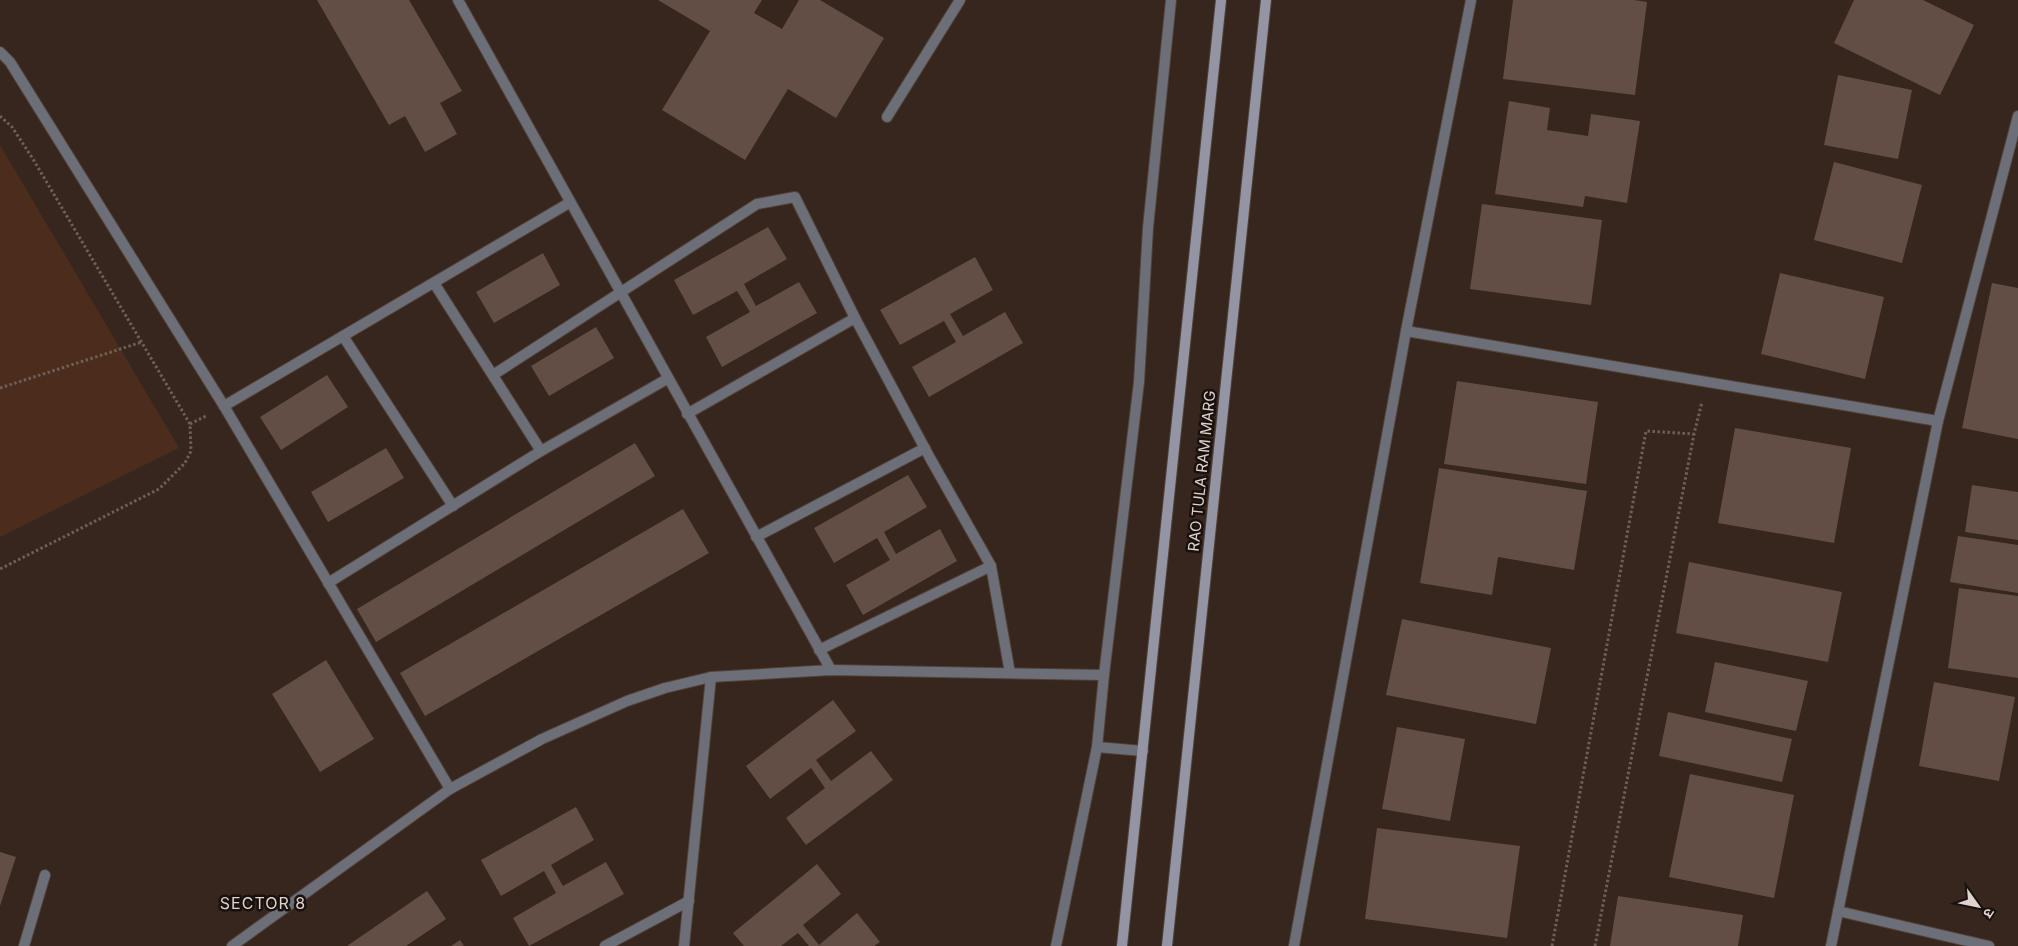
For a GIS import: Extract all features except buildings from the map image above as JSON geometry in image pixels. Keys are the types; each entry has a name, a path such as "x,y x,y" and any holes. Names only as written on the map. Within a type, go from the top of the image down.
{"main road":[{"name":"RAO TULA RAM MARG","path":"1122,946 1221,0"},
{"name":"RAO TULA RAM MARG","path":"1167,946 1266,0"}],"street":[{"path":"458,0 830,670"},
{"path":"886,117 960,0"},
{"path":"1056,946 1097,747 1140,382 1148,228 1171,0"},
{"path":"1294,946 1406,331 1471,0"},
{"path":"0,52 10,62 224,406 450,789"},
{"path":"1831,946 1938,421 2018,116"},
{"path":"492,375 620,294 756,204 795,197 855,318 991,566 1010,673"},
{"path":"224,406 569,203"},
{"path":"434,282 541,451"},
{"path":"687,414 855,318"},
{"path":"1406,331 1938,421"},
{"path":"343,336 452,506"},
{"path":"328,583 541,451 667,378"},
{"path":"756,538 925,448"},
{"path":"819,650 991,566"},
{"path":"232,946 450,789 542,739 628,701 665,688 711,677 830,670 1104,675"},
{"path":"684,946 711,677"},
{"path":"1097,747 1143,751"},
{"path":"24,946 45,875"},
{"path":"605,946 688,901"},
{"path":"1838,911 1989,946"}],"path":[{"path":"0,116 12,127 33,159 190,424 191,451 185,463 158,489 0,569"},
{"path":"0,388 142,342"},
{"path":"1595,946 1694,434 1707,382"},
{"path":"1552,946 1646,431 1694,434"}],"shaded area":[{"path":"0,145 179,448 0,537"}],"district":[{"name":"SECTOR 8","path":"263,903"}]}
